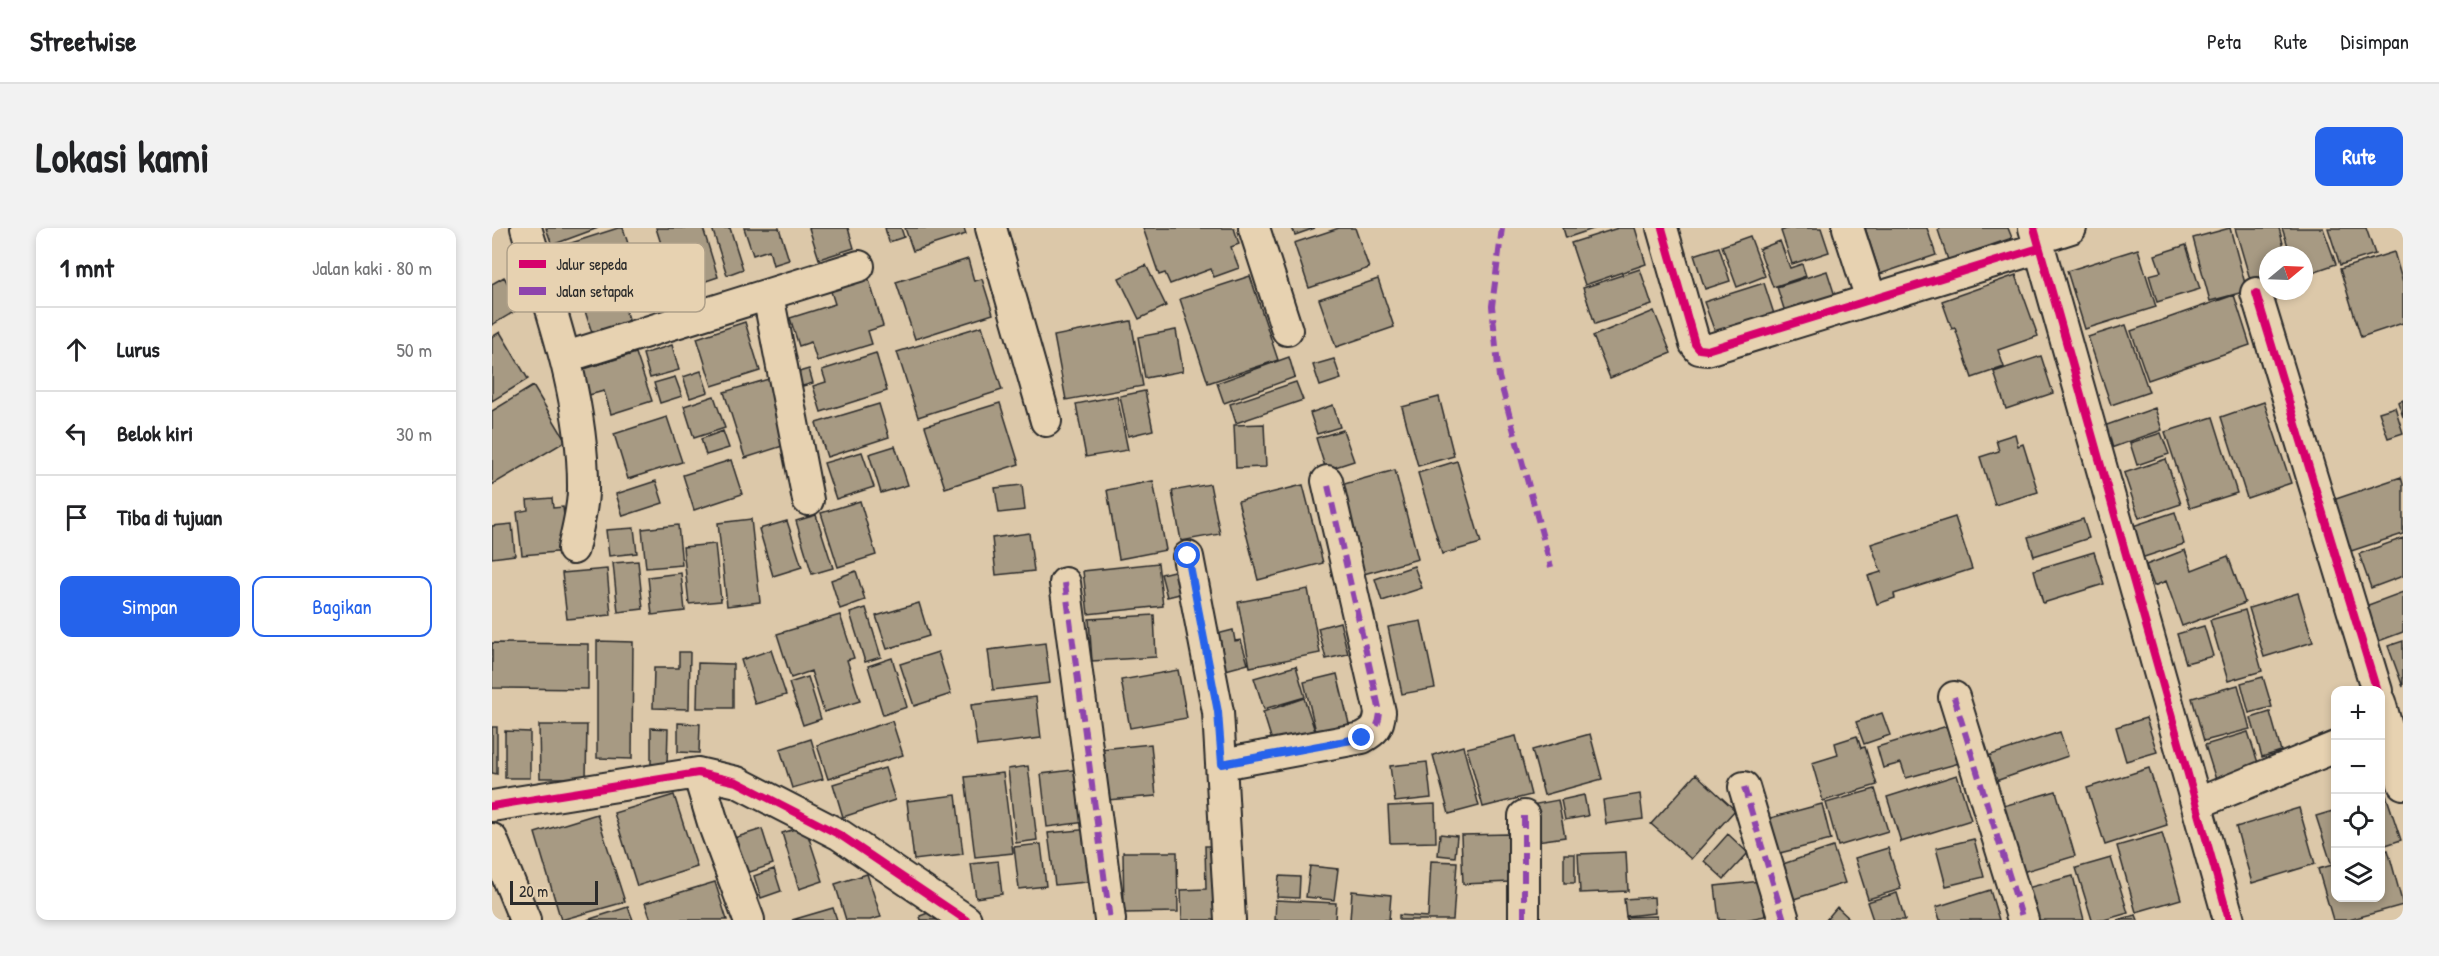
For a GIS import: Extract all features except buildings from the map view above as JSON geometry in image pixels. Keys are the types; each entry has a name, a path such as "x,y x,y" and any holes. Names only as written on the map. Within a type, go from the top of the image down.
{"street":[{"path":"526,228 531,243"},
{"path":"991,228 1046,421"},
{"path":"1254,228 1287,330"},
{"path":"1662,228 1695,344 1699,349 1707,350 1871,299 2037,238 2072,228"},
{"path":"1848,228 1871,299"},
{"path":"2037,238 2198,803 2229,920"},
{"path":"566,357 859,266"},
{"path":"2256,293 2376,686"},
{"path":"768,295 808,500"},
{"path":"552,312 566,357 580,441 583,492 573,549"},
{"path":"1222,764 1362,738 1372,733 1379,724 1380,712 1327,481"},
{"path":"1188,556 1218,712 1230,920"},
{"path":"1065,583 1110,920"},
{"path":"1954,697 2023,920"},
{"path":"2388,719 2403,784"},
{"path":"2198,803 2331,749"},
{"path":"698,773 714,826 749,920"},
{"path":"492,806 698,773 737,782 840,835 966,920"},
{"path":"1744,787 1784,920"},
{"path":"1524,816 1524,920"},
{"path":"492,839 525,920"}],"marked path":[{"path":"1502,228 1492,306 1499,377 1551,567"},
{"path":"1222,764 1362,738 1373,730 1379,721 1380,712 1327,481"},
{"path":"1065,583 1110,920"},
{"path":"1954,697 2023,920"},
{"path":"1744,787 1784,920"},
{"path":"1524,816 1524,920"}],"cycle path":[{"path":"1662,228 1695,344 1699,349 1707,350 2039,248"},
{"path":"2034,228 2229,920"},
{"path":"2256,293 2375,686"},
{"path":"492,806 698,773 737,782 840,835 966,920"}],"route":[{"path":"1188,556 1218,712 1222,764 1362,738"}]}
